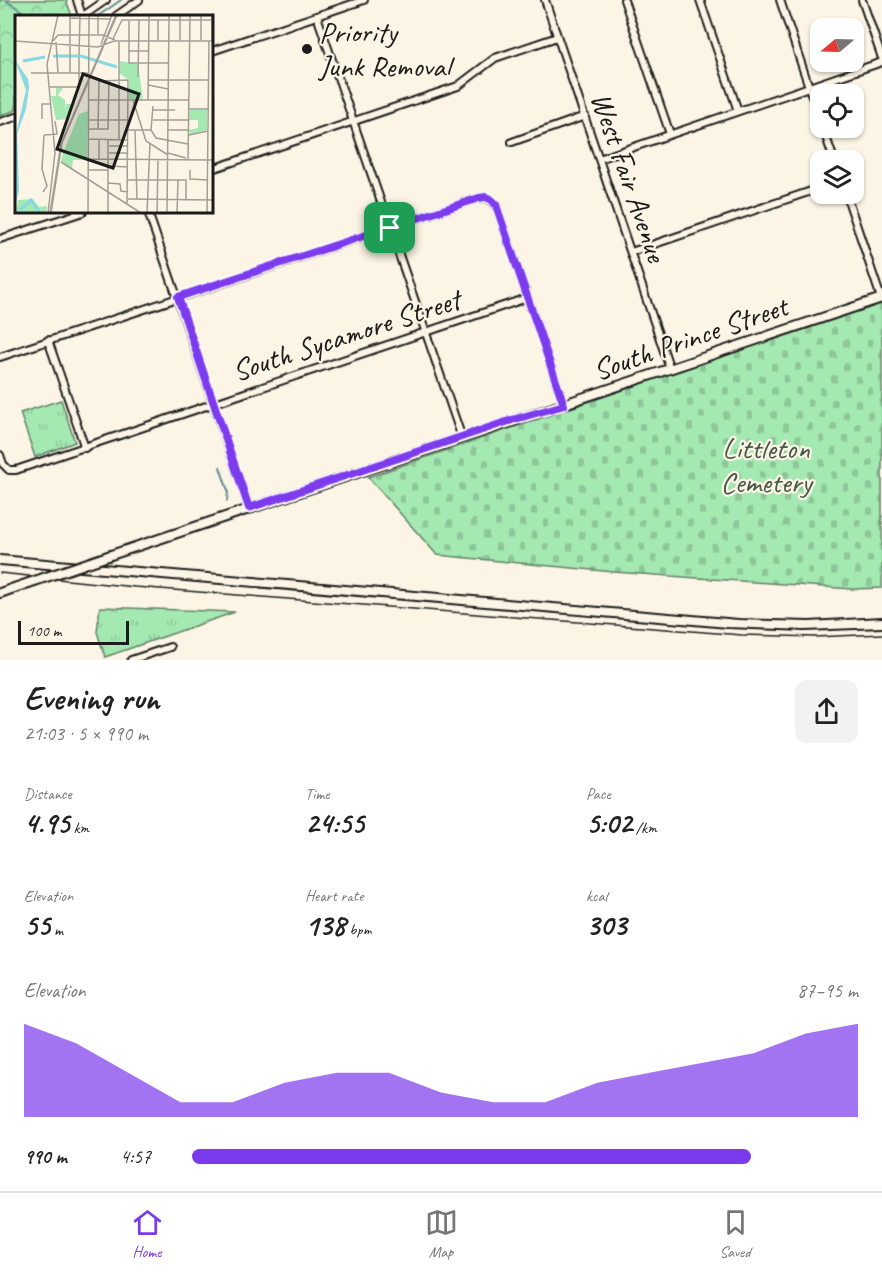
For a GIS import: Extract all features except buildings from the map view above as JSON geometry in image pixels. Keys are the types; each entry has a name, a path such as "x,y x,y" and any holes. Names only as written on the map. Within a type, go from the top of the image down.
{"street":[{"path":"76,0 83,15"},
{"path":"84,15 106,0"},
{"path":"117,15 139,0"},
{"path":"213,51 364,0"},
{"name":"West Fair Avenue","path":"545,0 670,369"},
{"path":"624,0 670,134"},
{"path":"700,0 738,111"},
{"path":"780,0 810,90"},
{"path":"599,159 882,60 862,0"},
{"path":"317,16 462,438"},
{"path":"213,169 458,87 495,58 557,37"},
{"path":"512,142 585,116"},
{"path":"0,122 15,117"},
{"path":"631,252 810,191"},
{"path":"0,357 486,197 496,205 564,405"},
{"path":"849,204 882,298"},
{"path":"0,239 79,213"},
{"path":"148,213 249,508"},
{"name":"South Sycamore Street","path":"0,455 3,464 9,470 16,470 527,298"},
{"name":"South Prince Street","path":"0,593 882,298"},
{"path":"48,340 85,448"},
{"path":"131,660 145,658 170,647"}],"green space":[{"path":"0,0 66,0 72,15 15,15 15,110 0,116"},
{"name":"Littleton Cemetery","path":"882,302 882,588 852,589 614,572 437,555 368,477"},
{"path":"61,400 75,442 35,457 20,413"},
{"path":"100,607 235,612 105,657 97,632"}],"waterway":[{"path":"99,15 121,0"},
{"path":"7,1 28,15"},
{"path":"220,467 228,491 227,501"}],"tram line":[{"path":"0,573 135,587 742,635 815,637 882,634"}],"railway":[{"path":"0,555 739,619 809,621 882,617"},
{"path":"0,565 728,628 805,631 882,628"}],"place":[{"name":"Priority Junk Removal","path":"307,49"}],"route":[{"path":"486,197 492,200 496,205 564,405 512,420 249,508 178,297 390,228 479,198 486,197"}]}
